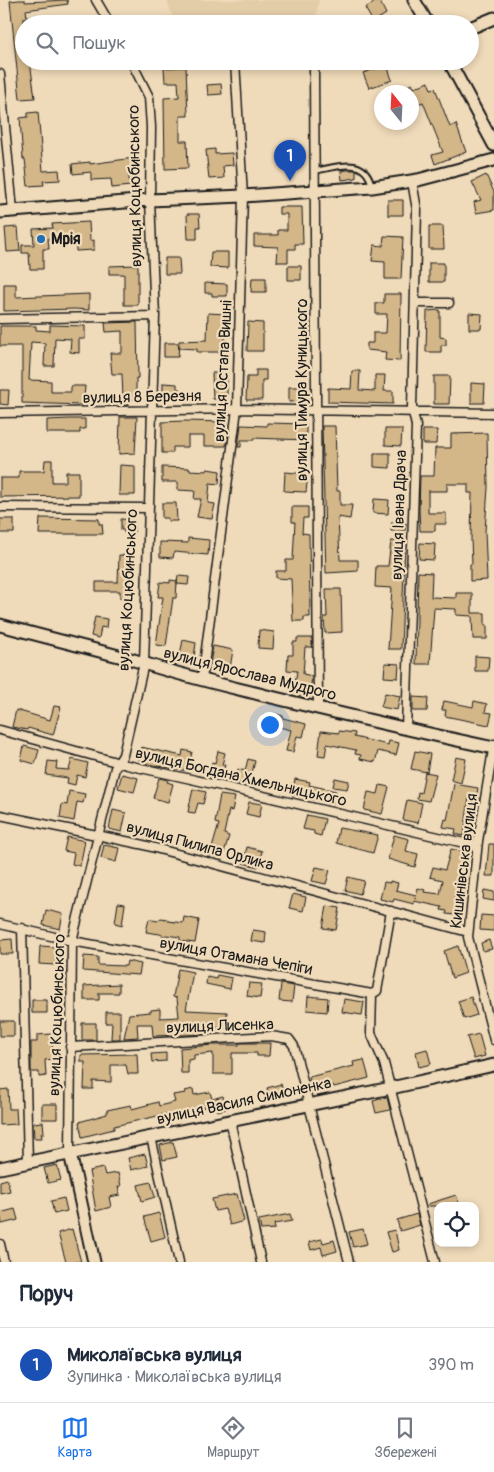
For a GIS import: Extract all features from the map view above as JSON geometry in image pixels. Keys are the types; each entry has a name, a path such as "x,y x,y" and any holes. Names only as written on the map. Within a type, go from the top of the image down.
{"street":[{"path":"96,0 105,15"},
{"path":"414,0 423,15"},
{"path":"479,24 494,18"},
{"name":"вулиця Коцюбинського","path":"94,1262 70,1153 72,942 115,768 123,755 144,663 155,316 150,200 151,127 149,97 136,70"},
{"name":"вулиця Остапа Вишні","path":"202,680 238,409 243,196 236,70"},
{"path":"454,70 494,145"},
{"name":"вулиця Тимура Куницького","path":"314,71 318,708"},
{"path":"0,74 13,211"},
{"path":"0,212 150,200 315,192 372,187 412,181 494,160"},
{"name":"вулиця Івана Драча","path":"406,729 416,426 412,408 417,210 412,181"},
{"path":"415,303 449,303"},
{"path":"0,319 155,316"},
{"name":"вулиця 8 Березня","path":"0,413 238,409 494,413"},
{"path":"0,507 148,508"},
{"name":"вулиця Ярослава Мудрого","path":"0,625 202,680 406,729 494,747"},
{"name":"вулиця Богдана Хмельницького","path":"0,730 119,762 477,846"},
{"name":"Кишинівська вулиця","path":"494,747 477,846 468,932 468,940 494,1040"},
{"name":"вулиця Пилипа Орлика","path":"0,816 98,834 468,932"},
{"path":"391,911 377,992 372,994 371,1033 384,1063 391,1088 435,1262"},
{"name":"вулиця Отамана Чепіги","path":"0,924 72,942 372,994"},
{"path":"22,928 28,1162"},
{"name":"вулиця Лисенка","path":"70,1046 272,1036 289,1039 294,1046 349,1262"},
{"name":"вулиця Василя Симоненка","path":"0,1168 391,1088 494,1064"},
{"path":"230,1120 261,1262"},
{"path":"151,1137 179,1262"},
{"path":"0,1244 4,1262"}],"lane":[{"path":"314,170 356,165 364,169 370,178 372,187"}],"shaded area":[{"path":"167,0 319,0 316,15 172,15"}],"building":[{"path":"67,0 68,4 26,10 27,15 15,15 15,50 10,1"},
{"path":"379,0 386,14 369,15 365,8"},
{"path":"17,70 31,70 35,98 20,99"},
{"path":"164,70 186,70 188,116 180,116 180,141 187,141 188,168 165,169 164,98 179,97 178,82 165,82"},
{"path":"372,70 389,70 392,80 369,88 363,73"},
{"path":"428,82 431,89 435,88 450,127 456,124 466,152 435,164 432,155 443,152 423,102 419,103 419,86"},
{"path":"221,84 222,94 208,95 207,85"},
{"path":"38,112 43,171 59,170 60,180 43,181 44,185 28,186 25,159 23,159 20,118 28,117 28,113"},
{"path":"215,149 215,154 232,153 233,165 223,166 224,178 209,179 206,150"},
{"path":"134,158 135,168 128,169 130,186 112,188 111,179 91,180 91,172 73,174 72,164 90,162 90,164"},
{"path":"356,170 356,178 342,180 341,171"},
{"path":"486,175 494,192 494,210 476,213 474,202 481,200 472,182"},
{"path":"388,200 403,200 403,215 388,215"},
{"path":"279,207 302,207 303,244 295,244 295,249 288,249 288,262 277,262 278,247 254,246 254,235 278,235 278,230 287,230 287,214 279,214"},
{"path":"187,214 199,214 200,227 197,227 197,239 188,239"},
{"path":"89,222 90,241 94,240 94,250 76,251 75,236 48,238 49,249 43,249 43,269 30,269 29,253 22,253 22,245 34,245 33,229 53,228 52,224"},
{"path":"429,226 443,226 444,249 429,249"},
{"path":"18,227 20,251 7,252 5,228"},
{"path":"384,236 403,237 401,279 385,279 385,262 372,261 374,245 383,246"},
{"path":"211,252 228,252 228,268 210,267"},
{"path":"165,258 179,258 180,274 165,274"},
{"path":"429,263 444,263 444,282 429,282"},
{"path":"138,265 138,305 124,305 124,274 109,274 109,266"},
{"path":"288,266 301,266 301,280 288,280"},
{"path":"252,278 266,278 266,292 251,292"},
{"path":"205,283 227,284 227,296 212,296 212,293 205,293"},
{"path":"4,284 16,284 16,297 89,294 89,310 4,311"},
{"path":"384,294 401,294 400,361 385,360 386,352 367,350 367,343 373,343 373,333 386,333 387,314 376,314 376,303 384,303"},
{"path":"440,310 440,337 446,338 446,345 441,345 441,352 426,352 427,311"},
{"path":"208,313 225,314 225,340 227,340 228,352 197,352 197,349 179,348 179,344 178,357 164,357 164,343 207,340"},
{"path":"469,313 482,314 481,329 469,329"},
{"path":"137,322 138,378 136,378 136,399 129,399 129,405 120,405 120,399 123,399 122,374 112,374 110,353 122,353 122,331 106,332 105,323"},
{"path":"248,322 263,323 263,351 247,351"},
{"path":"50,325 85,326 85,339 79,339 79,353 70,352 71,339 55,338 54,366 44,366 45,343 31,342 29,380 51,381 51,392 71,392 71,386 85,386 82,405 22,403 22,346 0,346 0,326 36,326 36,330 50,331"},
{"path":"256,370 266,370 266,380 262,380 262,400 246,400 247,377 256,377"},
{"path":"352,371 360,371 359,390 375,391 375,375 385,375 384,391 393,391 393,404 328,402 328,388 351,389"},
{"path":"212,373 227,373 227,399 213,399"},
{"path":"434,376 450,376 449,404 434,404"},
{"path":"163,383 177,384 177,389 180,389 180,399 163,398"},
{"path":"471,383 485,384 484,403 471,403"},
{"path":"289,387 306,387 306,401 289,402"},
{"path":"0,390 9,390 8,405 0,404"},
{"path":"120,417 137,417 135,453 119,454"},
{"path":"85,419 85,429 80,429 80,433 47,433 47,420"},
{"path":"162,422 226,422 226,425 229,425 226,446 204,446 204,436 188,436 188,447 173,447 173,453 162,453"},
{"path":"267,423 306,424 306,440 254,438 254,440 241,440 241,447 238,447 241,425 267,426"},
{"path":"322,426 335,426 337,491 340,491 340,505 352,505 350,519 338,517 340,560 358,560 358,571 326,573"},
{"path":"385,429 402,429 401,446 385,445"},
{"path":"423,430 437,430 436,444 423,444"},
{"path":"487,433 488,487 485,531 487,580 470,581 470,564 472,564 472,493 468,493 468,484 447,484 447,491 428,491 428,513 446,513 446,524 435,524 435,531 420,531 420,476 434,476 435,448 451,448 451,434"},
{"path":"374,453 390,453 390,468 374,467"},
{"path":"45,460 52,460 52,482 66,482 66,472 79,472 79,496 0,497 0,478 19,478 19,471 44,471"},
{"path":"120,465 135,466 135,495 119,495"},
{"path":"162,467 220,471 219,484 210,483 208,503 215,504 212,519 197,517 201,499 194,499 195,491 178,490 178,482 162,482"},
{"path":"285,472 308,474 306,492 284,491"},
{"path":"374,499 389,500 388,514 373,513"},
{"path":"162,503 176,503 177,521 168,521 168,518 162,518"},
{"path":"292,507 308,507 308,518 303,518 302,533 309,534 310,617 304,617 304,621 293,621 291,579 276,578 276,571 286,571 286,560 293,560 295,522 292,522"},
{"path":"40,518 99,519 99,524 102,524 103,534 39,534"},
{"path":"0,519 14,519 14,533 0,533"},
{"path":"121,519 134,520 134,533 124,533 124,530 121,530"},
{"path":"392,522 406,523 405,531 391,531"},
{"path":"188,538 209,540 208,555 174,552 173,558 160,557 160,542 188,543"},
{"path":"391,541 405,542 401,649 388,649 392,588 375,587 376,566 388,566"},
{"path":"420,543 435,544 434,560 419,559"},
{"path":"119,555 133,556 133,598 120,598 120,591 96,591 96,582 118,582"},
{"path":"418,572 432,573 431,597 456,598 456,593 472,593 472,613 485,613 487,639 473,639 472,616 456,615 456,609 434,608 430,664 416,664"},
{"path":"178,576 189,577 188,585 177,584"},
{"path":"170,580 177,581 176,598 173,598 166,646 156,645 163,597 158,597 160,582 170,583"},
{"path":"326,589 341,589 342,632 325,633 324,617 327,617"},
{"path":"95,617 107,619 106,628 101,627 99,638 91,636"},
{"path":"259,630 274,632 273,649 258,648"},
{"path":"297,638 312,638 312,647 305,647 303,674 312,676 310,693 294,690 297,671 287,670 288,655 293,655 293,642 297,642"},
{"path":"183,640 196,643 194,657 180,655"},
{"path":"213,646 233,650 230,668 210,664"},
{"path":"475,656 489,657 488,671 475,671"},
{"path":"385,663 399,664 398,678 384,677"},
{"path":"385,693 400,696 397,710 381,707"},
{"path":"413,697 428,698 427,711 413,711"},
{"path":"444,701 473,707 474,701 487,704 485,712 492,713 489,725 445,716 446,710 442,710"},
{"path":"54,706 61,707 53,735 28,728 27,730 12,727 16,710 50,720"},
{"path":"273,713 283,716 283,718 306,724 303,737 297,736 293,752 286,751 291,730 275,726 274,732 261,729 264,714 272,716"},
{"path":"321,731 355,733 354,737 388,745 389,741 399,743 396,755 378,751 375,762 360,759 361,755 355,754 356,750 327,744 325,756 318,755"},
{"path":"24,746 39,750 35,764 21,760"},
{"path":"141,747 182,756 183,750 192,752 188,771 147,764 139,760"},
{"path":"218,751 225,753 222,765 225,765 223,772 237,775 238,769 245,771 248,759 255,761 249,785 208,776 212,762 215,763"},
{"path":"415,751 430,754 427,772 411,769"},
{"path":"456,757 466,759 461,783 451,780"},
{"path":"72,759 88,763 85,777 77,775 75,785 67,783 68,778 46,775 48,761 57,762 56,769 69,770"},
{"path":"425,772 436,774 429,801 417,799 418,792 421,793"},
{"path":"122,774 138,778 134,792 118,788"},
{"path":"159,778 168,780 167,782 173,784 168,802 153,798"},
{"path":"335,778 349,781 347,789 333,787"},
{"path":"295,779 310,782 309,785 336,791 333,803 292,795"},
{"path":"454,784 478,788 476,798 469,797 464,836 455,834 456,829 443,827 445,819 447,820"},
{"path":"380,785 389,787 382,814 364,810 368,792 378,794"},
{"path":"193,789 206,792 203,804 198,803 195,813 188,812"},
{"path":"69,791 85,794 83,803 77,802 74,821 60,818 62,804 67,805"},
{"path":"220,795 235,797 232,811 229,810 224,834 229,836 222,859 210,855 219,824 215,823"},
{"path":"407,800 422,803 418,823 403,820"},
{"path":"249,802 262,804 259,817 246,814"},
{"path":"113,810 126,813 122,832 109,829"},
{"path":"307,815 325,819 321,836 314,834 314,831 303,829"},
{"path":"339,828 378,835 373,853 336,843"},
{"path":"394,835 409,839 406,851 418,854 415,867 388,859"},
{"path":"67,837 85,841 80,866 72,864 74,853 64,851"},
{"path":"489,844 494,844 494,876 486,876"},
{"path":"104,845 119,848 116,862 101,858"},
{"path":"247,847 262,851 258,867 243,863"},
{"path":"451,849 464,852 454,899 458,900 455,915 446,914 447,911 441,910 442,907 414,901 414,904 394,899 393,902 380,899 384,882 390,883 390,881 398,883 396,890 416,895 415,899 418,888 425,890 424,892 440,894 443,880 430,877 433,867 445,870"},
{"path":"316,867 330,870 326,884 312,881"},
{"path":"348,877 364,881 360,894 345,890"},
{"path":"484,890 494,892 494,901 483,899"},
{"path":"293,894 306,897 303,911 289,908"},
{"path":"118,903 125,904 122,925 115,923"},
{"path":"327,906 340,908 336,930 323,928"},
{"path":"46,910 63,914 60,929 43,925"},
{"path":"481,915 494,916 494,931 480,930"},
{"path":"184,917 199,920 195,943 180,941 180,937 146,932 149,919 157,921 161,918 183,923"},
{"path":"253,930 266,932 265,943 251,941"},
{"path":"12,939 13,954 0,954 0,940"},
{"path":"489,940 492,949 483,951 481,943"},
{"path":"40,946 56,947 55,965 39,964"},
{"path":"458,946 466,973 452,978 444,951"},
{"path":"84,956 98,957 98,965 126,966 127,961 141,964 139,975 83,971"},
{"path":"178,969 193,972 186,1010 227,1012 227,1028 213,1028 213,1034 153,1036 152,1024 137,1024 138,1037 124,1038 129,1014 151,1012 151,1010 160,1009 160,1018 179,1017 177,998 173,997"},
{"path":"217,975 232,978 230,989 206,984 207,977 216,979"},
{"path":"249,983 262,984 260,998 247,996"},
{"path":"119,984 119,993 99,993 99,1000 84,1000 84,986"},
{"path":"281,984 294,986 292,1002 279,1001"},
{"path":"308,996 328,998 327,1012 307,1010"},
{"path":"471,997 477,1015 464,1019 458,1001"},
{"path":"344,999 364,1002 362,1015 342,1012"},
{"path":"32,1000 47,1000 47,1013 32,1013"},
{"path":"106,1012 120,1012 120,1039 111,1039 112,1023 106,1023"},
{"path":"0,1021 14,1021 14,1036 0,1036"},
{"path":"82,1023 96,1023 96,1040 82,1040"},
{"path":"52,1034 53,1059 45,1060 46,1076 39,1077 39,1072 31,1072 31,1042 37,1042 37,1035"},
{"path":"479,1034 485,1056 474,1059 467,1037"},
{"path":"239,1043 270,1043 269,1056 257,1056 257,1053 232,1053 232,1074 213,1074 213,1053 194,1055 194,1059 188,1060 188,1073 181,1073 180,1048 239,1045"},
{"path":"427,1049 431,1064 419,1067 416,1052"},
{"path":"166,1053 166,1061 152,1062 151,1054"},
{"path":"137,1054 138,1074 128,1074 126,1065 111,1065 111,1082 93,1081 93,1089 84,1089 85,1062 81,1062 81,1055"},
{"path":"364,1060 369,1078 334,1087 333,1085 312,1090 309,1077 354,1066 353,1062"},
{"path":"281,1084 284,1096 270,1099 267,1088"},
{"path":"8,1089 9,1109 16,1109 17,1124 0,1125 0,1090"},
{"path":"193,1089 194,1095 210,1092 212,1099 223,1096 226,1109 217,1111 216,1105 200,1108 201,1113 167,1121 166,1114 114,1126 114,1129 82,1137 79,1122 107,1114 107,1110 131,1105 132,1109 158,1102 159,1106 175,1102 173,1095 186,1093 185,1091"},
{"path":"387,1097 390,1110 376,1113 373,1101"},
{"path":"42,1104 57,1104 57,1119 42,1119"},
{"path":"43,1122 44,1133 41,1133 42,1138 34,1138 33,1123"},
{"path":"173,1142 177,1157 163,1160 160,1145"},
{"path":"145,1154 148,1166 131,1170 128,1158"},
{"path":"57,1165 61,1180 48,1183 44,1168"},
{"path":"103,1168 105,1175 118,1173 121,1186 118,1187 120,1195 109,1197 111,1207 96,1211 89,1171"},
{"path":"7,1179 10,1191 0,1193 0,1181"},
{"path":"151,1182 155,1197 142,1201 138,1185"},
{"path":"237,1194 244,1221 230,1225 225,1209 215,1211 212,1199"},
{"path":"456,1195 459,1202 434,1202"},
{"path":"64,1198 67,1211 54,1214 51,1201"},
{"path":"434,1202 434,1206 428,1206 428,1204"},
{"path":"15,1209 18,1220 2,1224 0,1213"},
{"path":"159,1213 165,1237 151,1241 144,1217"},
{"path":"290,1214 292,1221 274,1224 275,1229 261,1230 259,1220"},
{"path":"417,1214 420,1225 400,1231 397,1220"},
{"path":"72,1229 81,1262 66,1262 58,1233"},
{"path":"363,1229 367,1244 353,1247 349,1232"},
{"path":"395,1230 399,1250 392,1252 386,1232"},
{"path":"322,1239 323,1243 334,1240 337,1251 323,1255 321,1247 311,1250 309,1242"}],"place":[{"name":"Миколаївська вулиця","path":"290,181"},
{"name":"Мрія","path":"41,239"}]}
